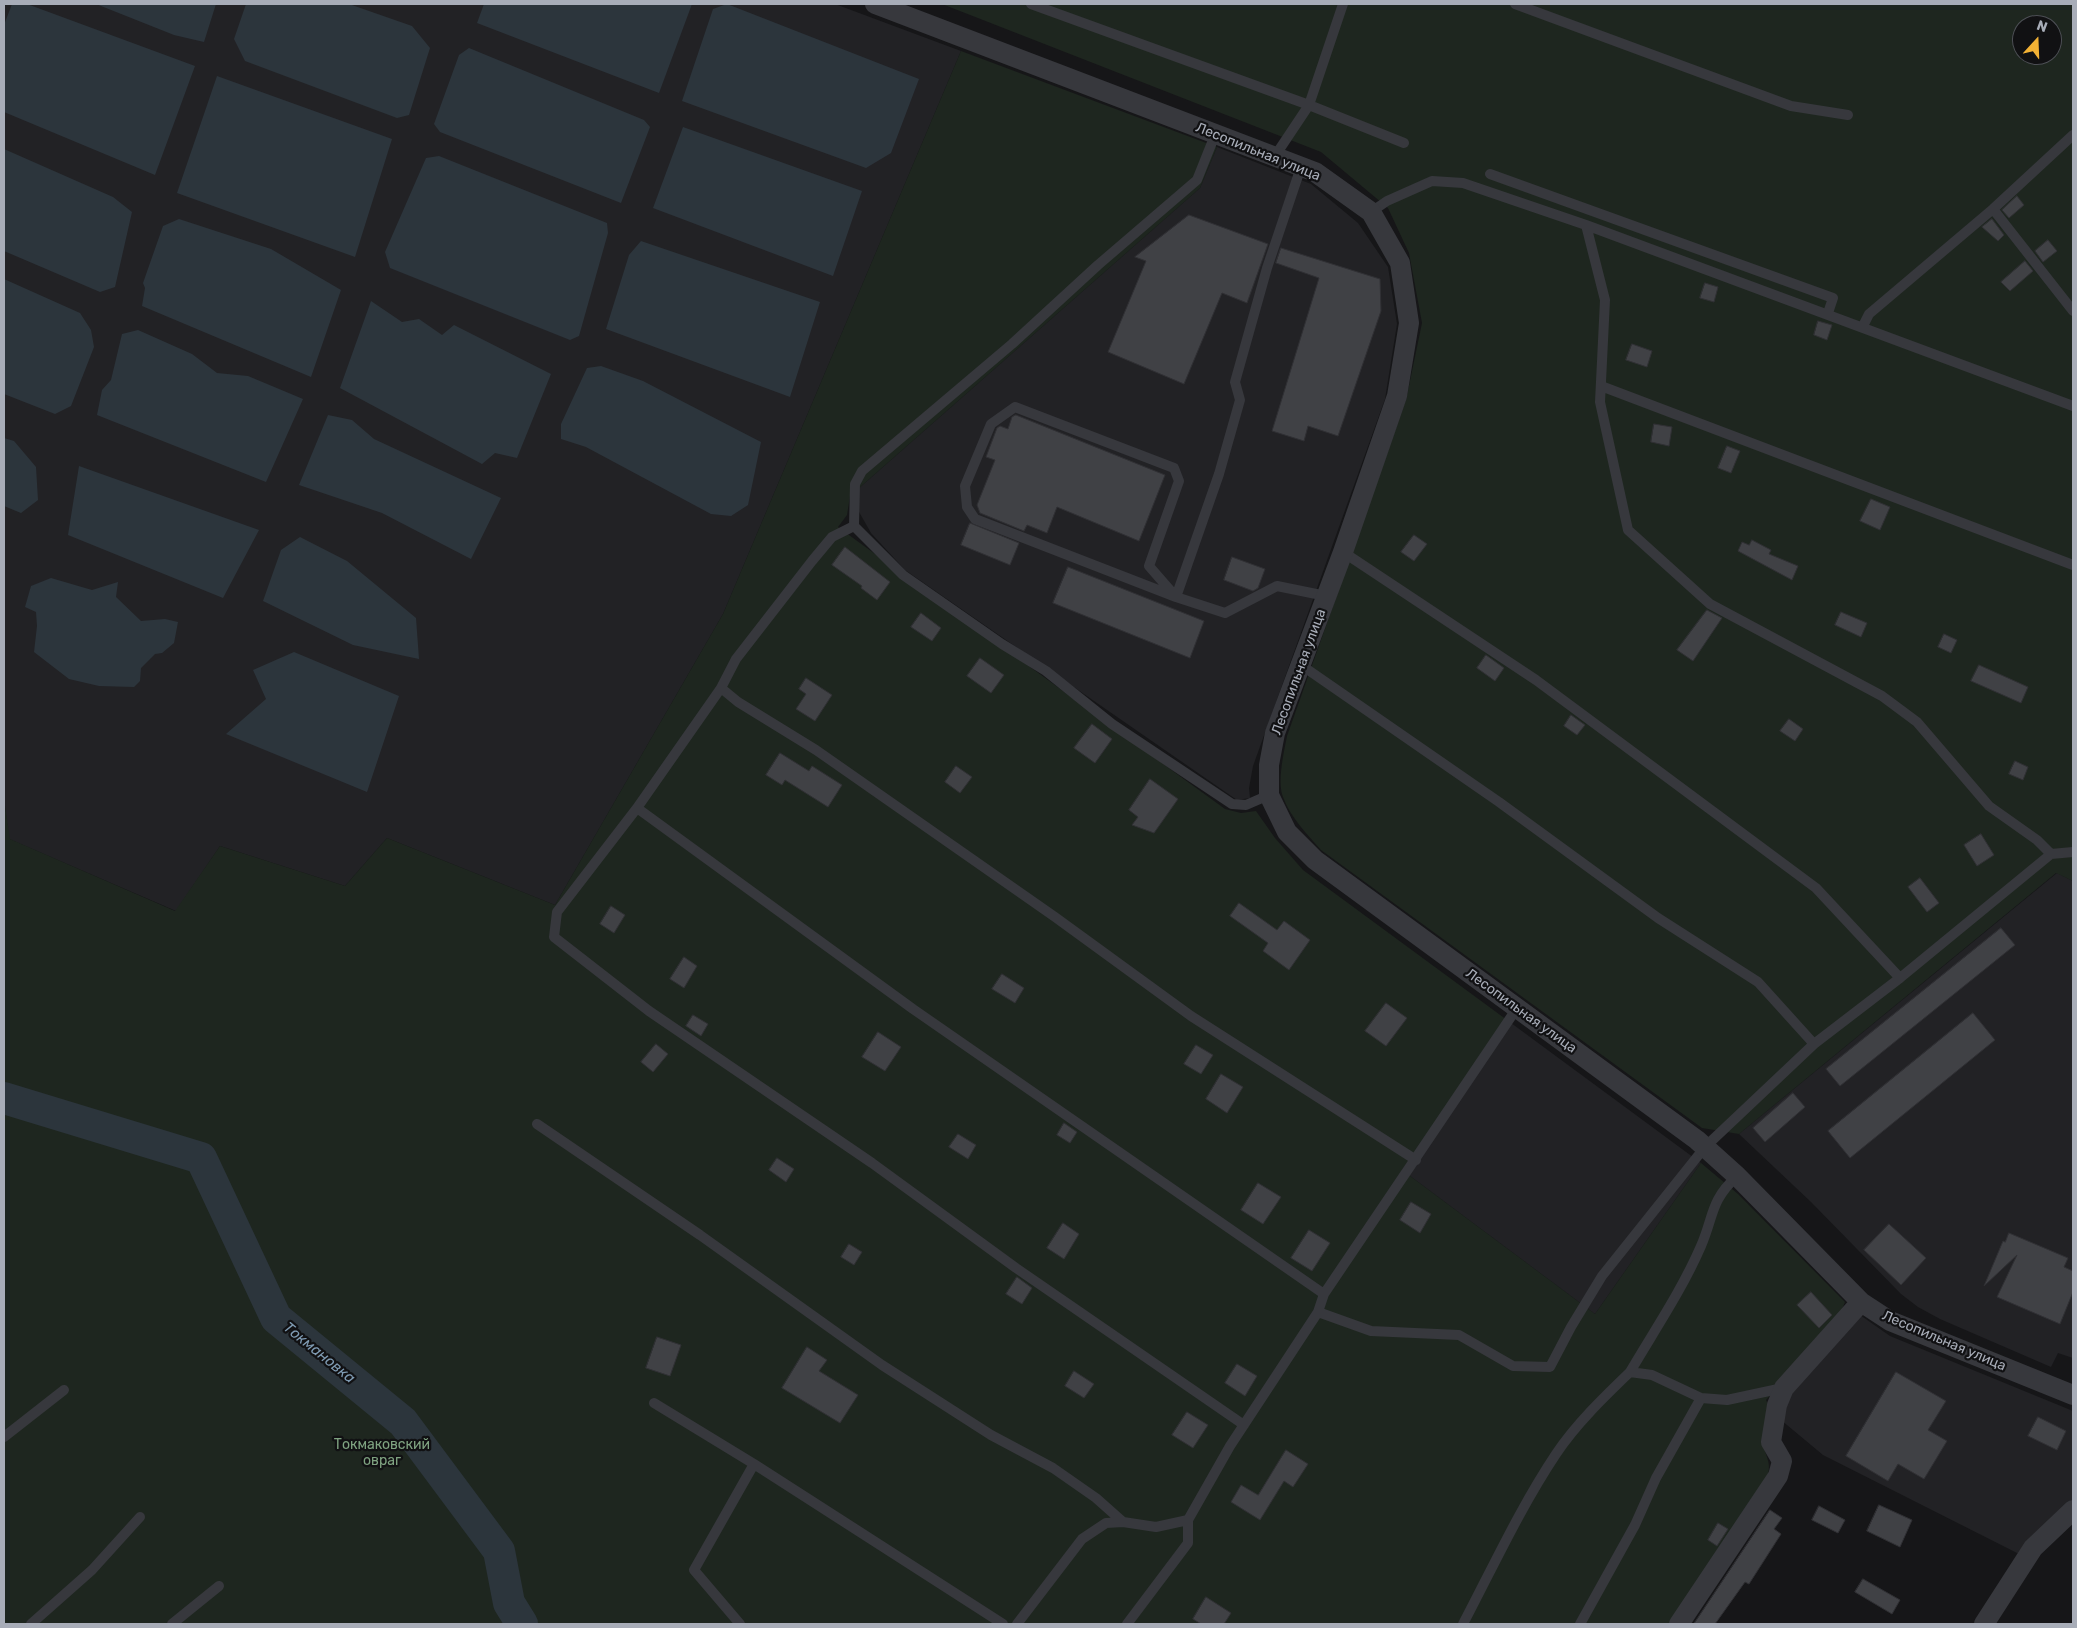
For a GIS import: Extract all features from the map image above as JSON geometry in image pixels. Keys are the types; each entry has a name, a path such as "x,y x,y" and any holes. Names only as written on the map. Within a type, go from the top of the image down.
{"street":[{"name":"Лесопильная улица","path":"875,4 1315,172 1371,212 1400,263 1409,323 1397,396 1343,552 1275,733 1269,765 1269,796 1287,832 1315,860 1705,1147 1737,1176 1861,1302 1890,1321 2072,1391"},
{"path":"1679,1624 1778,1476 1782,1461 1771,1442 1777,1404 1784,1388 1861,1302"},
{"path":"1984,1624 2033,1548 2073,1510"}],"lane":[{"path":"1031,4 1309,105 1404,143"},
{"path":"1275,156 1309,105 1343,4"},
{"path":"1515,4 1791,106 1848,114"},
{"path":"1216,135 1197,180 1098,265 1012,344 862,470 855,484 854,526 903,575 1002,644 1046,671 1112,724 1232,804 1246,805 1269,796"},
{"path":"1863,326 1869,314 1993,209 2073,135"},
{"path":"1176,597 1219,474 1240,400 1235,382 1267,268 1302,167"},
{"path":"1490,174 1833,298 1828,313"},
{"path":"1371,212 1387,201 1432,181 1463,183 1586,225 1828,313 2073,406"},
{"path":"1993,209 2073,311"},
{"path":"1586,225 1605,300 1600,402 1628,530 1710,604 1882,696 1917,722 1989,806 2037,840 2051,854"},
{"path":"1601,386 2073,565"},
{"path":"1176,597 1149,566 1179,481 1174,468 1015,407 994,421 965,486 967,507 975,519 1176,597 1226,613 1277,586 1326,596"},
{"path":"854,526 832,537 736,659 722,688 637,808 557,912 554,937 649,1011 872,1163 1016,1268 1244,1425"},
{"path":"1343,552 1536,680 1816,888 1900,978"},
{"path":"1301,665 1499,802 1658,918 1758,982 1814,1044"},
{"path":"722,688 738,702 848,772 1055,917 1191,1016 1416,1160"},
{"path":"637,808 929,1020 1324,1294"},
{"path":"1318,1312 1371,1331 1459,1335 1513,1366 1550,1367 1570,1327 1602,1276 1705,1147 1814,1044 1900,978 2051,854 2073,852"},
{"path":"1127,1624 1188,1543 1188,1520 1230,1446 1318,1312 1324,1294 1517,1008"},
{"path":"537,1124 700,1235 882,1365 991,1435 1053,1468 1096,1498 1123,1522"},
{"path":"1463,1624 1515,1523 1557,1453 1603,1398 1630,1372 1701,1246 1721,1191 1737,1176"},
{"path":"1630,1372 1652,1375 1701,1398 1727,1400 1784,1388"},
{"path":"4,1437 64,1390"},
{"path":"1580,1624 1635,1525 1670,1452 1701,1398"},
{"path":"654,1403 754,1464 1003,1624"},
{"path":"740,1624 694,1570 754,1464"},
{"path":"31,1624 92,1570 140,1517"},
{"path":"1017,1624 1082,1539 1106,1523 1123,1522 1156,1527 1188,1520"},
{"path":"172,1624 219,1586"}],"shaded area":[{"path":"4,4 835,4 961,51 723,614 555,905 387,838 345,886 220,846 176,911 9,839 4,799"},
{"path":"12,4 27,4 195,66 155,175 4,112 4,25"},
{"path":"96,4 216,4 204,42 174,35"},
{"path":"246,4 349,4 412,26 430,48 409,115 397,118 245,61 234,39"},
{"path":"484,4 692,4 659,93 477,23"},
{"path":"727,4 919,79 891,153 866,168 682,101 713,9"},
{"path":"469,48 644,120 650,127 621,203 440,132 434,124 459,55"},
{"path":"217,76 392,139 355,257 177,193"},
{"path":"683,127 862,191 833,276 653,208"},
{"path":"1217,147 1311,184 1358,223 1388,267 1397,324 1385,399 1253,766 1249,788 1250,798 1237,800 905,570 871,533 850,496 1200,188"},
{"path":"4,149 113,197 132,212 115,287 100,292 4,251"},
{"path":"439,156 607,223 608,233 579,336 570,340 390,268 385,252 426,158"},
{"path":"179,219 271,249 341,290 311,377 142,306 145,288 143,283 163,226"},
{"path":"641,241 820,302 790,397 606,329 629,255"},
{"path":"4,279 80,313 91,330 94,347 71,406 55,414 4,394"},
{"path":"371,301 402,322 419,319 442,335 454,325 551,374 517,458 495,453 482,464 340,388"},
{"path":"138,330 192,354 217,373 248,376 303,399 266,482 97,415 102,390 111,380 122,334"},
{"path":"601,366 643,381 761,442 748,505 731,516 711,514 586,447 561,439 561,424 587,368"},
{"path":"328,415 352,420 374,439 501,498 471,559 382,513 299,485"},
{"path":"4,438 14,441 36,467 38,500 21,513 4,506"},
{"path":"79,466 259,530 223,598 68,535"},
{"path":"300,537 347,561 416,618 419,659 353,645 263,601 281,550"},
{"path":"51,578 92,590 118,582 116,597 141,621 165,619 178,622 174,643 162,653 155,654 141,668 140,681 134,687 99,686 69,679 34,652 37,626 36,612 25,607 31,586"},
{"path":"294,652 399,696 367,792 226,734 266,699 253,670"},
{"path":"2057,873 2073,881 2073,1358 2058,1353 2051,1367 1940,1319 1918,1307 1901,1294 1811,1202 1739,1134"},
{"path":"1507,1020 1701,1163 1595,1314 1402,1170"},
{"path":"1860,1315 1890,1336 2073,1411 2073,1500 2019,1554 1823,1455 1781,1420 1792,1391"}],"green space":[{"path":"942,4 2073,4 2073,881 2056,873 1739,1134 1702,1128 1321,850 1299,825 1283,797 1281,790 1282,766 1287,736 1406,400 1422,323 1409,253 1388,208 1321,152"},
{"name":"Токмаковский овраг","path":"961,51 1217,147 1200,188 850,496 847,515 838,527 1225,809 1241,813 1256,811 1275,838 1303,870 1507,1020 1402,1170 1595,1314 1701,1163 1738,1194 1845,1302 1839,1317 1766,1400 1770,1411 1764,1441 1769,1465 1768,1475 1670,1624 4,1624 4,799 10,839 175,911 220,846 345,886 387,838 555,905 723,614"}],"building":[{"path":"2017,196 2024,205 2009,218 2002,210"},
{"path":"1189,215 1268,244 1247,303 1222,293 1184,384 1108,352 1146,261 1135,257"},
{"path":"1992,219 2004,235 1998,241 1982,227"},
{"path":"2048,240 2057,251 2043,262 2035,251"},
{"path":"1281,248 1380,279 1381,311 1338,436 1308,426 1304,441 1272,431 1319,278 1276,263"},
{"path":"2025,261 2033,271 2010,291 2001,282"},
{"path":"1705,283 1718,287 1714,302 1700,298"},
{"path":"1818,321 1832,325 1827,340 1814,335"},
{"path":"1632,344 1652,351 1647,367 1626,360"},
{"path":"1016,415 1165,475 1139,541 1057,507 1047,533 1027,525 1024,531 980,513 977,505 995,460 986,457 997,428 1000,426 1008,429 1012,417"},
{"path":"1654,424 1672,427 1669,446 1651,442"},
{"path":"1727,446 1740,451 1731,473 1718,468"},
{"path":"1871,499 1890,507 1880,530 1860,521"},
{"path":"970,523 1019,543 1010,565 961,545"},
{"path":"1414,535 1427,544 1414,561 1401,552"},
{"path":"1752,540 1771,550 1769,554 1798,566 1792,580 1738,551 1742,542 1749,545"},
{"path":"845,547 890,582 877,600 861,588 862,586 832,565"},
{"path":"1232,557 1265,569 1258,588 1253,591 1224,580"},
{"path":"1068,567 1204,621 1190,658 1053,603"},
{"path":"1707,610 1722,618 1693,661 1677,650"},
{"path":"1841,612 1867,623 1861,637 1835,625"},
{"path":"921,613 941,628 932,641 911,627"},
{"path":"1944,634 1957,640 1951,653 1938,647"},
{"path":"1486,655 1504,668 1495,681 1477,668"},
{"path":"980,658 1004,675 991,693 967,676"},
{"path":"1979,665 2028,687 2021,703 1971,681"},
{"path":"806,678 832,695 815,721 796,709 806,694 799,689"},
{"path":"1571,715 1585,725 1577,735 1564,726"},
{"path":"1789,719 1803,729 1795,741 1780,731"},
{"path":"1092,724 1112,739 1095,763 1074,748"},
{"path":"780,753 809,771 812,766 842,785 828,807 785,780 782,785 766,775"},
{"path":"2015,761 2028,767 2023,780 2009,774"},
{"path":"956,766 972,777 960,793 945,782"},
{"path":"1150,779 1178,799 1154,833 1132,825 1138,817 1129,810"},
{"path":"1981,834 1994,855 1977,866 1964,845"},
{"path":"1920,878 1939,903 1927,912 1908,887"},
{"path":"1239,903 1277,930 1284,921 1310,940 1289,970 1263,951 1268,943 1230,916"},
{"path":"611,906 625,915 614,933 600,924"},
{"path":"2001,928 2015,945 1840,1086 1826,1069"},
{"path":"684,957 697,966 684,988 670,979"},
{"path":"1002,974 1024,988 1015,1003 992,989"},
{"path":"1386,1003 1407,1018 1386,1046 1365,1031"},
{"path":"1973,1013 1995,1040 1850,1158 1828,1131"},
{"path":"693,1015 708,1024 701,1036 686,1026"},
{"path":"878,1032 901,1047 885,1071 862,1057"},
{"path":"656,1044 668,1054 653,1072 641,1062"},
{"path":"1196,1045 1213,1055 1201,1074 1184,1064"},
{"path":"1221,1074 1243,1087 1227,1113 1206,1099"},
{"path":"1793,1093 1805,1107 1765,1142 1753,1128"},
{"path":"1064,1123 1077,1132 1070,1143 1057,1135"},
{"path":"958,1134 976,1145 968,1159 949,1147"},
{"path":"777,1158 794,1169 786,1182 769,1170"},
{"path":"1258,1183 1281,1197 1263,1224 1241,1210"},
{"path":"1411,1202 1431,1214 1420,1233 1400,1220"},
{"path":"1063,1223 1079,1234 1064,1259 1047,1248"},
{"path":"1889,1224 1926,1258 1901,1285 1864,1250"},
{"path":"1309,1230 1330,1243 1312,1271 1291,1258"},
{"path":"2009,1233 2068,1258 2064,1267 2073,1271 2073,1292 2060,1324 1997,1297 2017,1255 1984,1286 2003,1241 2005,1242"},
{"path":"849,1244 862,1252 854,1265 841,1257"},
{"path":"1017,1277 1032,1288 1022,1304 1006,1294"},
{"path":"1811,1292 1832,1315 1819,1328 1797,1305"},
{"path":"657,1337 681,1345 670,1376 646,1368"},
{"path":"807,1347 827,1360 819,1371 858,1395 840,1423 782,1388"},
{"path":"1237,1364 1257,1376 1245,1396 1225,1383"},
{"path":"1074,1371 1094,1384 1084,1398 1065,1386"},
{"path":"1896,1372 1946,1401 1928,1430 1947,1441 1924,1479 1898,1464 1888,1481 1846,1456"},
{"path":"1187,1412 1208,1425 1193,1448 1172,1435"},
{"path":"2038,1417 2066,1431 2057,1450 2028,1436"},
{"path":"1286,1450 1308,1464 1293,1487 1284,1481 1260,1520 1231,1502 1241,1485 1258,1495"},
{"path":"1879,1505 1912,1520 1900,1547 1867,1531"},
{"path":"1819,1506 1845,1520 1838,1533 1812,1520"},
{"path":"1770,1510 1782,1518 1774,1529 1781,1534 1749,1584 1745,1582 1715,1624 1694,1624"},
{"path":"1718,1523 1728,1529 1717,1546 1708,1540"},
{"path":"1863,1579 1900,1600 1892,1614 1855,1592"},
{"path":"1206,1597 1231,1613 1224,1624 1201,1624 1193,1619"}],"waterway":[{"name":"Токмановка","path":"4,1098 201,1158 276,1318 403,1422 499,1551 509,1603 522,1624"}]}
